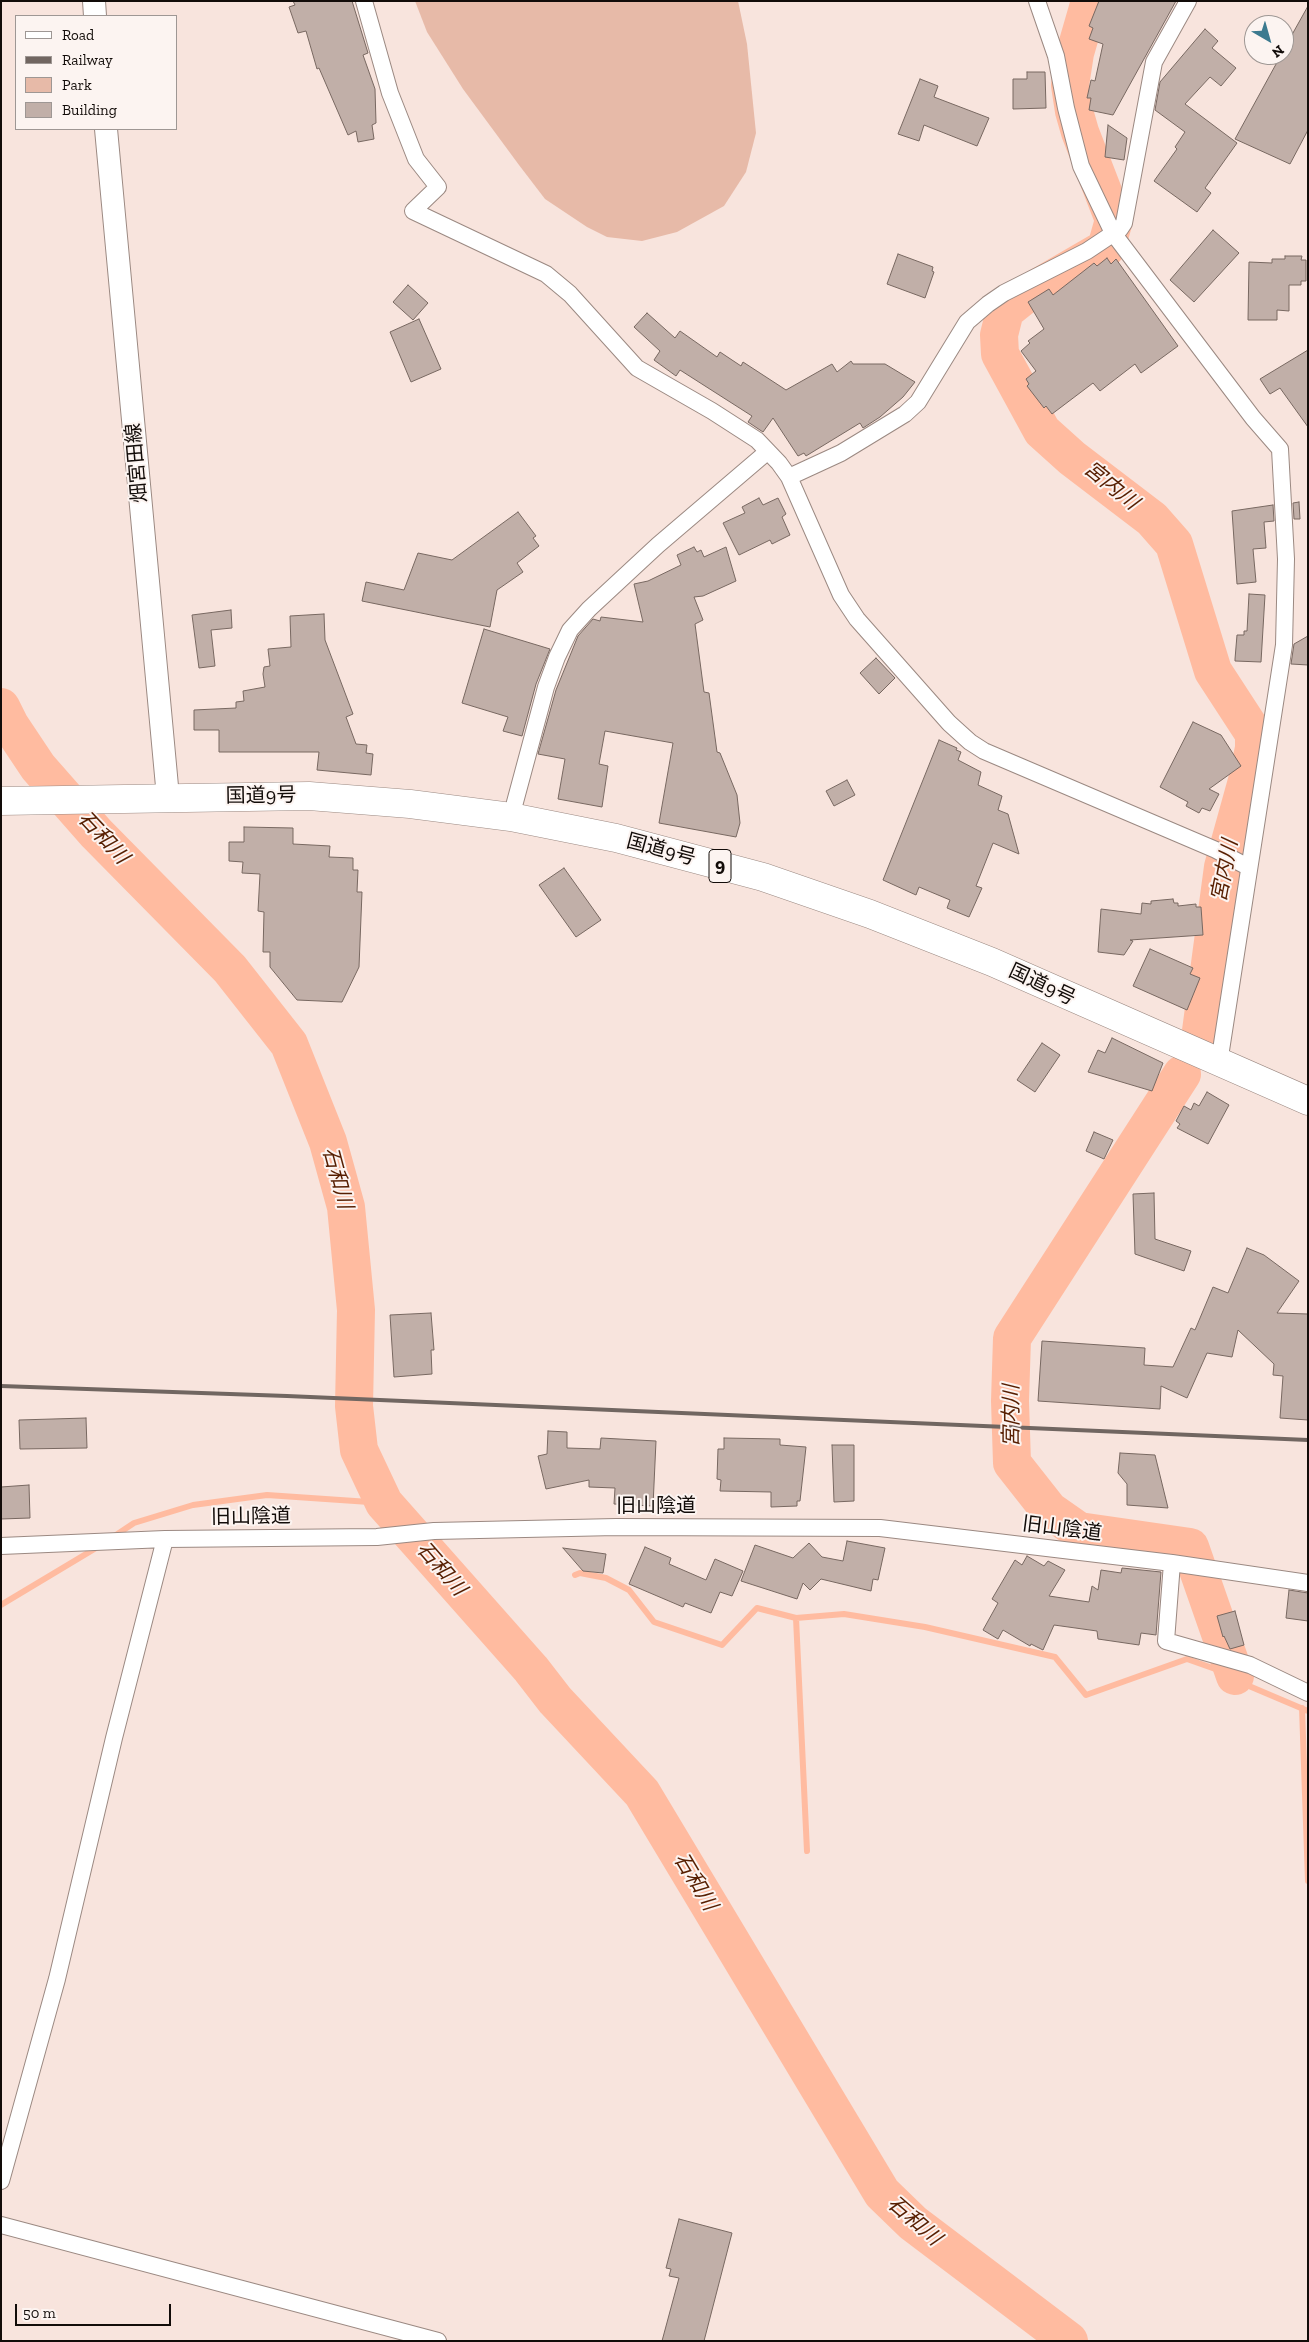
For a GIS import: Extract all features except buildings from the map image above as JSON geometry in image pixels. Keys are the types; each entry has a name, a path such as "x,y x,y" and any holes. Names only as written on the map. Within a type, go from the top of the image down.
{"highway":[{"name":"国道9号","path":"1,801 309,796 410,804 511,817 616,838 781,883 870,914 992,962 1308,1101"}],"main road":[{"path":"94,1 95,15"},
{"name":"畑宮田線","path":"106,130 168,797"}],"street":[{"path":"364,1 390,93 416,159 438,187 413,210 546,274 570,294 637,368 712,411 757,440 789,477 841,595 856,619 960,734 984,751 1216,850 1248,867"},
{"path":"1037,1 1056,56 1066,108 1081,166 1113,233 1253,418 1280,449 1286,559 1284,645 1219,1063"},
{"path":"789,477 840,453 905,414 918,402 967,322 1004,293 1087,251 1120,229 1124,222 1154,62 1188,1"},
{"path":"511,817 546,687 557,657 570,630 589,609 658,545 767,452"},
{"name":"旧山陰道","path":"1,1546 165,1539 377,1537 434,1531 616,1527 880,1528 1172,1564 1308,1583"},
{"path":"1,2181 58,1979 114,1738 165,1539"},
{"path":"1172,1564 1166,1641 1250,1665 1308,1693"},
{"path":"1,2225 438,2341"}],"green space":[{"path":"415,1 738,1 747,44 756,133 746,172 724,206 677,232 642,241 607,237 587,227 545,199 519,165 463,89 427,32"}],"waterway":[{"name":"宮内川","path":"1090,1 1075,53 1070,85 1080,132 1114,220 1106,248 1025,295 1005,311 999,335 1000,354 1042,431 1072,458 1152,519 1174,544 1213,671 1254,734 1254,748 1248,777 1223,867 1201,1031"},
{"name":"石和川","path":"1,707 10,725 38,767 96,833 230,969 289,1044 328,1142 346,1207 356,1310 354,1406 359,1450 384,1503 531,1669 555,1700 642,1793 882,2193 913,2223 1069,2341"},
{"name":"宮内川","path":"1182,1074 1012,1338 1010,1401 1012,1463 1049,1510 1079,1531 1190,1547 1235,1676"},
{"path":"113,1537 134,1523 193,1505 267,1495 384,1503"},
{"path":"1,1605 101,1545"},
{"path":"575,1575 580,1573 606,1578 629,1590 654,1622 722,1645 757,1608 796,1618 844,1614 925,1627 1055,1657 1086,1695 1187,1659 1235,1676 1249,1686 1308,1711"},
{"path":"796,1618 807,1851"},
{"path":"1302,1708 1308,1881"}],"railway":[{"path":"1,1386 287,1396 1308,1440"}]}
